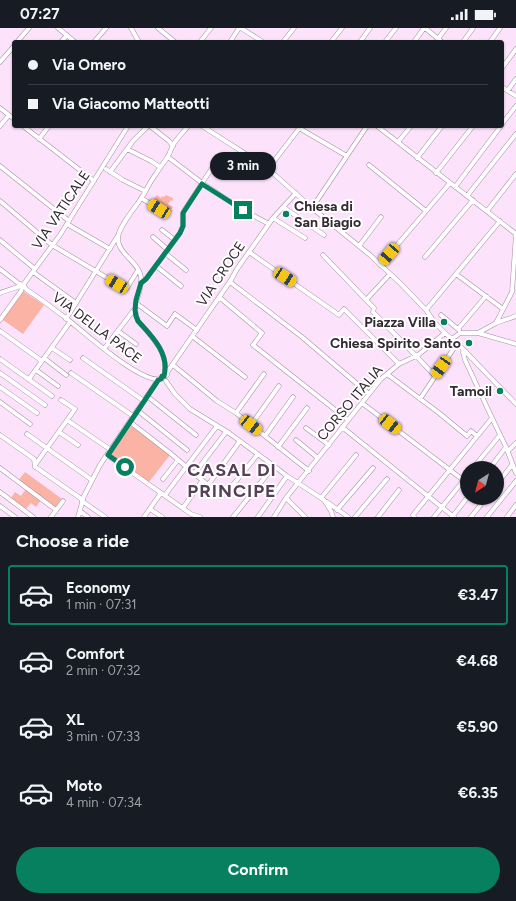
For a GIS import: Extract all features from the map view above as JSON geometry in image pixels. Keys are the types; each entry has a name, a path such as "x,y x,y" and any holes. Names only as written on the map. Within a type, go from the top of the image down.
{"street":[{"path":"19,40 29,28"},
{"path":"96,40 106,28"},
{"path":"131,28 138,40"},
{"path":"158,28 173,40"},
{"path":"202,40 211,28"},
{"path":"231,40 240,28 260,40"},
{"path":"333,40 342,28"},
{"path":"361,40 370,28"},
{"path":"387,40 396,28"},
{"path":"441,40 446,28"},
{"path":"464,40 473,28"},
{"path":"491,40 500,28"},
{"path":"61,29 72,40"},
{"path":"284,40 291,29"},
{"path":"416,40 427,29 440,40"},
{"path":"64,40 67,36"},
{"path":"0,62 12,48"},
{"path":"504,65 516,49"},
{"path":"508,90 516,79"},
{"path":"504,89 516,96"},
{"path":"504,121 516,106"},
{"path":"0,108 12,117"},
{"path":"0,126 9,115"},
{"path":"25,128 94,181"},
{"path":"39,139 47,128"},
{"name":"VIA VATICALE","path":"0,320 21,291 23,285 68,223 127,128"},
{"path":"145,191 108,171 139,134 146,128"},
{"path":"152,128 169,141 173,146"},
{"path":"66,319 160,167 168,157 173,146 186,128"},
{"path":"206,128 268,169 312,208 380,264 426,310 445,333 458,344 516,404"},
{"path":"268,169 299,128"},
{"path":"302,128 347,156"},
{"path":"312,208 366,128"},
{"path":"380,128 516,234 514,291 496,323"},
{"path":"398,142 409,128"},
{"path":"417,158 440,128"},
{"path":"436,173 471,128"},
{"path":"455,187 499,128"},
{"path":"467,196 516,134"},
{"path":"127,149 152,161 160,167"},
{"path":"168,157 202,184 243,210 269,224"},
{"path":"141,283 146,279 180,233 183,226 183,213 185,209 217,162 220,160 226,163"},
{"path":"369,165 426,211"},
{"path":"0,166 68,223 110,249"},
{"path":"487,211 516,174"},
{"path":"380,264 450,183"},
{"name":"VIA CROCE","path":"163,379 273,218 296,193"},
{"path":"141,198 159,209"},
{"path":"425,256 473,200"},
{"path":"0,201 52,245 126,289 138,270"},
{"path":"283,207 324,235"},
{"path":"359,246 381,217"},
{"path":"273,218 304,238"},
{"path":"426,310 500,222"},
{"path":"162,230 175,240"},
{"path":"78,517 82,500 100,465 147,396 163,379 166,369 164,356 161,350 138,321 136,316 136,303 141,283 140,274 121,248 117,237"},
{"path":"153,237 186,270"},
{"path":"0,240 34,270 76,303"},
{"path":"249,252 339,315 344,309 399,364"},
{"path":"323,255 374,308 373,312 435,376"},
{"path":"156,266 181,286"},
{"name":"VIA DELLA PACE","path":"0,269 18,283 23,285 27,290 104,349 142,375 163,379"},
{"path":"366,300 390,274"},
{"path":"456,274 502,309"},
{"path":"230,282 302,337 369,394"},
{"path":"0,293 23,285"},
{"path":"458,329 486,296"},
{"path":"219,297 262,333 253,345 348,420"},
{"path":"136,303 167,326 175,314 197,330"},
{"path":"104,349 135,310"},
{"path":"441,315 463,333"},
{"path":"478,333 496,323 516,316"},
{"path":"29,379 70,322"},
{"path":"0,331 66,375"},
{"path":"118,331 136,344"},
{"name":"CORSO ITALIA","path":"274,517 298,482 381,379 399,364 416,356 445,333"},
{"path":"452,339 458,333 478,333 516,344"},
{"path":"192,336 245,377"},
{"path":"420,399 458,344"},
{"path":"52,348 70,360"},
{"path":"464,350 465,360 507,449 516,473"},
{"path":"0,358 52,396"},
{"path":"84,358 144,401"},
{"path":"173,365 308,471"},
{"path":"36,370 58,386"},
{"path":"0,373 45,405"},
{"path":"71,373 133,416"},
{"path":"236,413 264,374"},
{"path":"387,374 467,436 471,431 477,436"},
{"path":"163,379 181,401 190,409 226,432 287,476 348,517"},
{"path":"251,425 279,386"},
{"path":"0,387 37,413"},
{"path":"147,396 196,435"},
{"path":"265,436 293,396"},
{"path":"35,465 75,409 61,400"},
{"path":"0,402 30,424"},
{"path":"362,403 460,478"},
{"path":"278,446 307,408"},
{"path":"137,410 187,450"},
{"path":"414,517 412,515 492,418"},
{"path":"67,420 111,450"},
{"path":"130,422 208,486 240,442"},
{"path":"144,517 186,467 217,426"},
{"path":"342,427 453,517 462,505"},
{"path":"306,428 328,445"},
{"path":"59,432 78,445"},
{"path":"194,474 226,432"},
{"path":"26,434 92,480"},
{"path":"0,435 34,460 37,468 105,517"},
{"path":"479,461 500,435"},
{"path":"296,440 318,458"},
{"path":"496,461 507,449 516,443"},
{"path":"232,486 258,454"},
{"path":"108,455 191,514 200,517"},
{"path":"323,499 356,455"},
{"path":"163,479 178,460"},
{"path":"504,475 512,464"},
{"path":"233,517 274,466"},
{"path":"0,468 56,510"},
{"path":"337,510 373,468"},
{"path":"258,517 287,476"},
{"path":"355,517 387,479"},
{"path":"183,508 202,481"},
{"path":"487,517 516,481"},
{"path":"434,517 441,507 460,487"},
{"path":"378,517 399,490"},
{"path":"0,492 33,517"},
{"path":"286,498 305,517"},
{"path":"323,499 333,517"},
{"path":"51,517 63,501"},
{"path":"471,517 480,505"},
{"path":"507,517 516,505"},
{"path":"0,506 15,517"},
{"path":"150,508 162,517"},
{"path":"80,511 88,517"}],"shaded area":[{"path":"157,195 161,198 162,196 164,197 166,195 173,198 173,201 171,200 168,204 173,207 171,210 173,211 171,212 153,200"},
{"path":"23,291 44,305 23,334 3,320"},
{"path":"132,425 170,455 149,482 112,456 111,453"},
{"path":"25,472 62,499 56,507 19,480"},
{"path":"26,489 41,500 36,507 31,503 26,509 11,498 15,492 21,496"}],"place":[{"name":"Chiesa di San Biagio","path":"286,214"},
{"name":"Piazza Villa","path":"444,322"},
{"name":"Chiesa Spirito Santo","path":"469,343"},
{"name":"Tamoil","path":"500,391"}],"district":[{"name":"CASAL DI PRINCIPE","path":"232,480"}],"route":[{"path":"125,467 108,455 158,380 164,376 166,369 164,356 161,350 138,321 136,316 136,300 141,283 146,279 180,233 183,226 183,213 202,184 243,210"}]}
